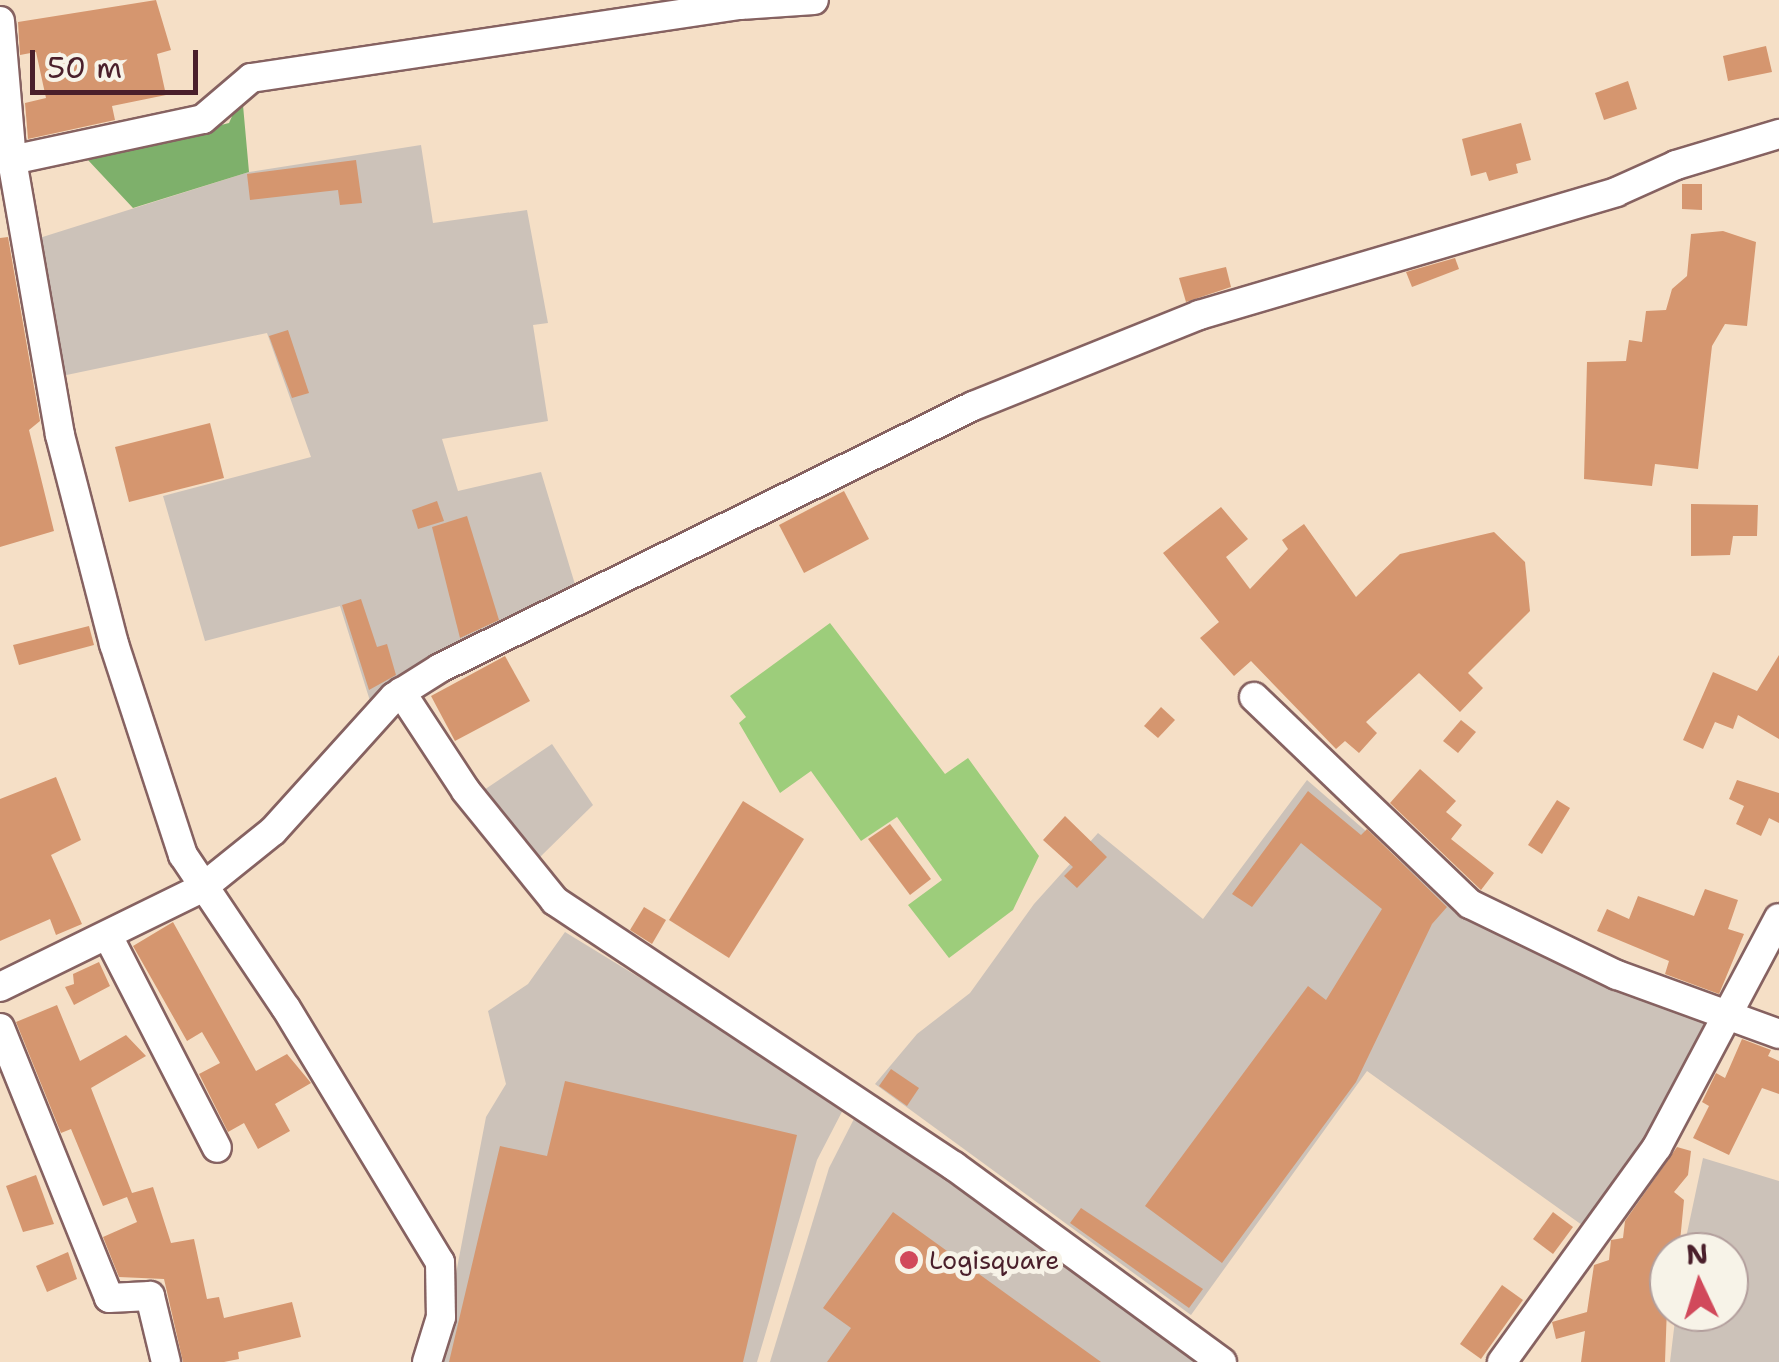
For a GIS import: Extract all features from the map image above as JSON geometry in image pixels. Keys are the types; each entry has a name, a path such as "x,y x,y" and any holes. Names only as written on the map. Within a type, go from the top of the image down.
{"street":[{"path":"12,160 204,119 251,78 740,5 814,0"},
{"path":"0,21 12,160 82,530 183,855 286,1008 431,1242 443,1286 427,1362"},
{"path":"0,986 202,888 273,832 402,692 990,399 1199,315 1616,192 1676,165 1779,134"},
{"path":"402,692 466,791 555,901 954,1166 1222,1362"},
{"path":"1254,697 1470,904 1617,975 1779,1034"},
{"path":"1502,1362 1657,1147 1779,918"},
{"path":"108,936 217,1148"},
{"path":"0,1028 109,1298 150,1296 166,1362"}],"shaded area":[{"path":"421,145 433,223 527,210 548,323 533,325 548,421 442,439 458,491 541,472 577,591 371,704 340,606 205,641 163,496 311,457 267,333 57,377 33,240 249,172"},
{"path":"552,744 593,805 538,859 481,792"},
{"path":"1307,780 1458,911 1703,1018 1708,1028 1649,1131 1582,1225 1367,1071 1191,1315 875,1084 917,1034 970,993 1034,904 1098,833 1203,919"},
{"path":"565,932 846,1104 817,1160 757,1362 439,1362 486,1117 506,1084 488,1011 528,984"},
{"path":"858,1111 1210,1362 770,1362 829,1168"},
{"path":"1703,1158 1779,1181 1779,1362 1670,1362 1674,1332 1749,1332 1749,1232 1687,1232"}],"green space":[{"path":"242,94 249,172 133,208 87,159 229,123"},
{"path":"830,623 945,774 968,758 1039,856 1013,910 949,958 908,905 942,880 897,817 861,841 811,771 780,793 739,723 746,717 730,696"}],"building":[{"path":"156,0 171,50 157,54 166,95 112,106 115,120 28,139 25,103 46,98 36,52 20,55 18,22"},
{"path":"1766,46 1772,72 1728,81 1723,56"},
{"path":"1628,81 1637,109 1604,120 1595,93"},
{"path":"1521,123 1531,160 1516,164 1518,173 1489,181 1486,172 1471,176 1462,139"},
{"path":"356,160 362,203 340,205 338,190 250,200 247,174"},
{"path":"1682,184 1702,184 1702,210 1682,209"},
{"path":"1723,231 1756,242 1747,326 1725,324 1712,346 1698,469 1655,464 1652,486 1584,479 1587,362 1626,361 1629,340 1642,342 1646,311 1666,310 1672,289 1687,276 1691,234"},
{"path":"8,237 40,421 29,430 54,531 0,547 0,238"},
{"path":"1455,258 1459,269 1412,287 1406,272"},
{"path":"1226,267 1231,287 1186,302 1179,278"},
{"path":"288,330 309,393 292,398 269,336"},
{"path":"210,423 224,478 129,502 115,447"},
{"path":"844,491 869,539 804,573 779,525"},
{"path":"437,501 444,521 418,529 412,510"},
{"path":"1691,504 1758,505 1757,536 1733,536 1730,555 1691,556"},
{"path":"1221,507 1248,539 1226,557 1250,589 1288,549 1282,540 1304,524 1356,597 1400,554 1494,532 1525,562 1530,611 1468,673 1483,688 1460,712 1419,673 1366,722 1377,733 1359,753 1345,741 1336,749 1251,661 1234,676 1200,638 1219,622 1163,553"},
{"path":"467,516 499,620 460,638 432,527"},
{"path":"361,599 377,647 387,644 396,675 369,690 342,605"},
{"path":"89,626 94,645 19,665 13,645"},
{"path":"1779,655 1779,739 1738,715 1733,729 1715,722 1703,749 1683,740 1713,672 1757,691"},
{"path":"505,656 530,701 455,741 431,696"},
{"path":"1161,707 1175,720 1158,738 1144,726"},
{"path":"1461,720 1476,732 1458,753 1443,741"},
{"path":"1420,769 1456,801 1446,812 1462,825 1451,839 1494,873 1481,890 1390,803"},
{"path":"56,777 81,840 51,855 82,924 56,935 50,919 0,941 0,799"},
{"path":"1737,780 1779,793 1779,823 1769,818 1761,836 1736,824 1744,806 1729,799"},
{"path":"1308,791 1361,835 1367,829 1447,907 1432,924 1356,1082 1222,1263 1145,1206 1308,986 1326,1000 1382,909 1301,843 1252,907 1232,894"},
{"path":"1557,800 1570,808 1542,854 1528,845"},
{"path":"743,801 804,839 729,958 669,920"},
{"path":"1065,816 1107,857 1077,888 1064,876 1073,867 1043,840"},
{"path":"890,824 931,879 910,895 868,839"},
{"path":"1705,889 1738,900 1728,929 1744,934 1719,994 1665,974 1669,961 1597,931 1607,909 1629,919 1638,896 1694,916"},
{"path":"644,907 666,920 652,944 630,930"},
{"path":"173,922 256,1071 287,1054 311,1083 275,1104 290,1131 258,1149 244,1123 228,1132 199,1074 220,1063 202,1032 187,1041 133,946"},
{"path":"99,962 110,986 74,1005 65,987 74,984 73,974"},
{"path":"57,1005 80,1061 126,1035 146,1056 91,1088 132,1193 153,1187 171,1243 194,1239 207,1299 219,1297 224,1318 292,1302 301,1337 238,1352 239,1359 183,1362 164,1279 119,1277 103,1237 137,1222 127,1197 103,1206 71,1129 61,1133 16,1022"},
{"path":"1742,1039 1771,1050 1768,1056 1779,1061 1779,1094 1762,1088 1729,1155 1693,1138 1709,1106 1702,1102 1716,1073 1725,1078"},
{"path":"891,1069 919,1088 907,1106 879,1086"},
{"path":"565,1081 797,1135 743,1362 449,1362 500,1146 547,1156"},
{"path":"1677,1147 1691,1151 1688,1175 1674,1192 1684,1200 1681,1232 1649,1232 1649,1332 1666,1332 1665,1362 1581,1362 1585,1331 1556,1339 1552,1322 1587,1312 1594,1265 1609,1260 1611,1240 1623,1238 1625,1221"},
{"path":"36,1175 54,1224 23,1232 6,1186"},
{"path":"1081,1208 1203,1289 1189,1308 1070,1223"},
{"name":"Logisquare","path":"893,1212 1101,1362 827,1362 851,1328 823,1308"},
{"path":"1553,1212 1573,1227 1553,1254 1533,1239"},
{"path":"68,1252 77,1279 47,1292 36,1266"},
{"path":"1502,1285 1523,1300 1481,1359 1460,1344"}],"place":[{"name":"Logisquare","path":"909,1260"}]}
